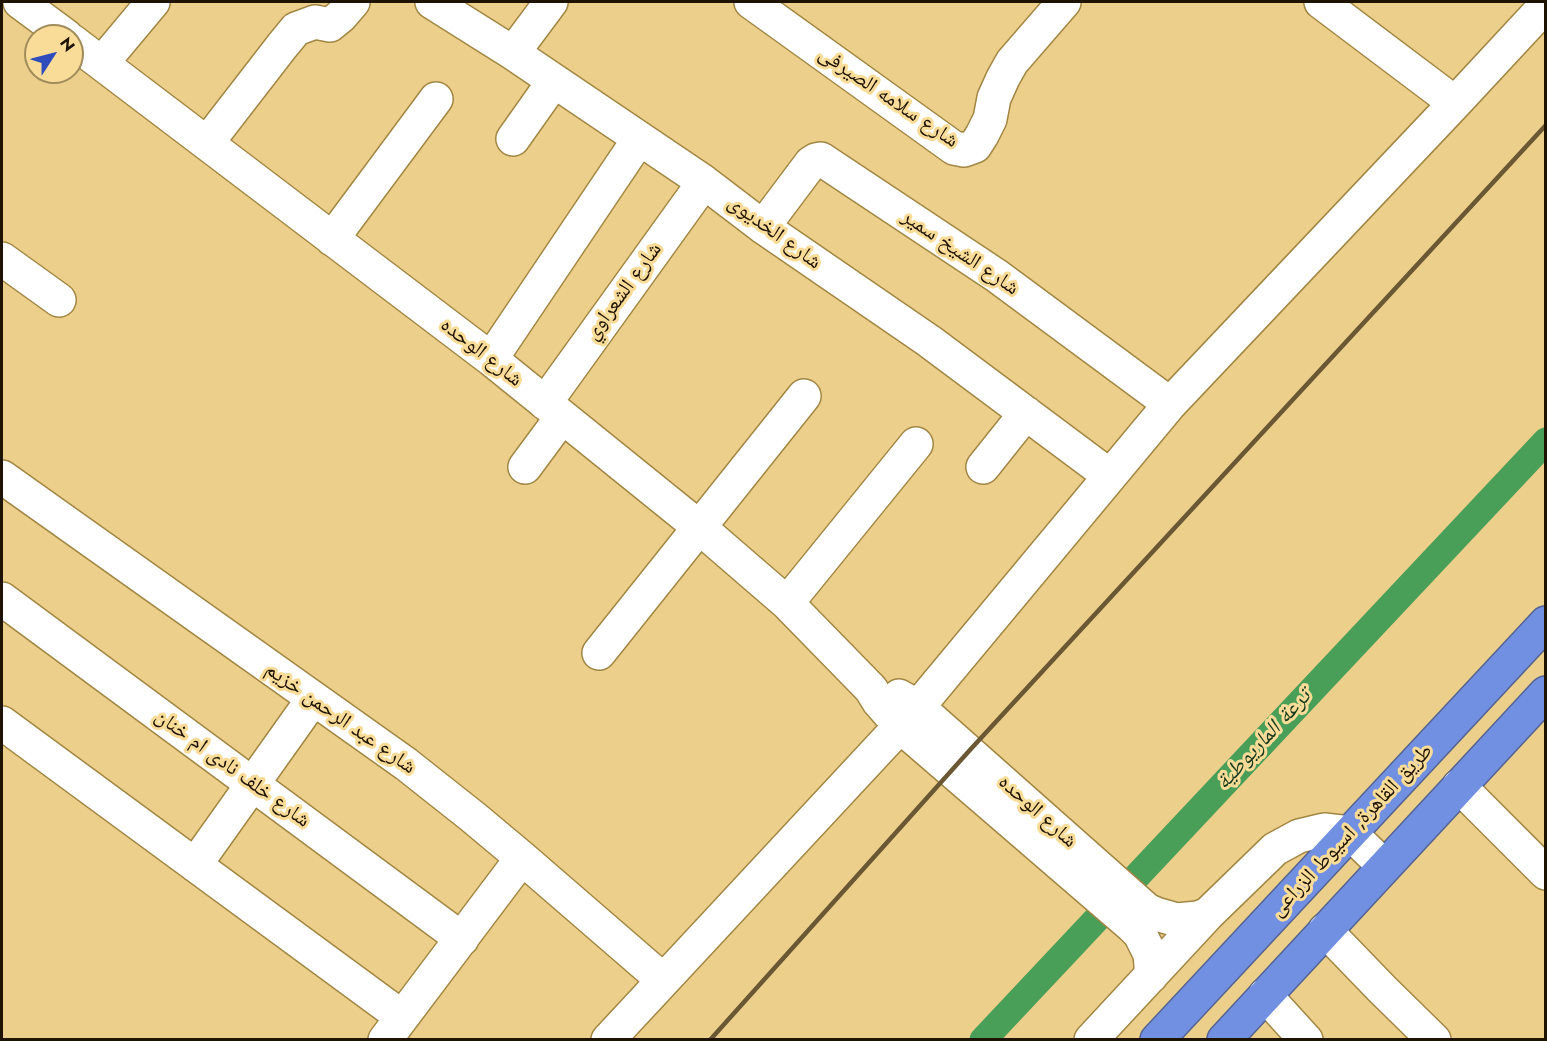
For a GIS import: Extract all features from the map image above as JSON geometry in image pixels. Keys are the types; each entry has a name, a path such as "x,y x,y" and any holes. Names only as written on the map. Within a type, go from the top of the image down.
{"highway":[{"name":"طريق القاهرة, اسيوط الزراعى","path":"1158,1040 1545,622"},
{"path":"1224,1040 1545,693"}],"street":[{"path":"20,2 50,24"},
{"path":"102,63 153,2"},
{"path":"207,143 297,30 315,22 330,25 353,2"},
{"name":"شارع الخديوى","path":"432,2 513,53 704,182 763,227 929,341 1110,476"},
{"path":"513,53 551,2"},
{"name":"شارع سلامه الصيرفى","path":"751,2 954,148 964,150 975,146 982,135 990,119 994,98 1012,62 1064,2"},
{"path":"1322,2 1455,103"},
{"path":"608,1040 909,716 1170,404 1455,103 1537,6"},
{"name":"شارع الوحده","path":"84,50 491,359 699,527 788,603 871,689 904,698 909,716 1140,918 1140,934 1150,954 1150,976"},
{"path":"513,139 554,81"},
{"path":"332,238 436,99"},
{"path":"491,359 639,139"},
{"name":"شارع الشيخ سمير","path":"763,227 811,163 821,159 997,276 1170,404"},
{"name":"شارع الشعراوي","path":"525,467 553,410 704,182"},
{"path":"2,259 58,300"},
{"path":"599,653 804,396"},
{"path":"983,467 1026,413"},
{"path":"788,603 916,444"},
{"name":"شارع عبد الرحمن خزيم","path":"2,477 406,764 522,858 663,980"},
{"name":"شارع خلف نادى ام خنان","path":"2,599 462,939"},
{"path":"195,865 313,699"},
{"path":"2,723 195,865 394,1028 522,858"},
{"path":"1459,786 1545,873"},
{"path":"1091,1040 1208,914 1275,849 1299,836 1324,830 1350,833 1384,866"},
{"name":"شارع الوحده","path":"1140,918 1156,915 1177,920 1198,918 1208,914"},
{"path":"1325,930 1434,1040"},
{"path":"1265,995 1306,1040"}],"waterway":[{"name":"ترعة الماريوطية","path":"983,1040 1546,441"}],"railway":[{"path":"710,1040 969,751 1546,125"}]}
